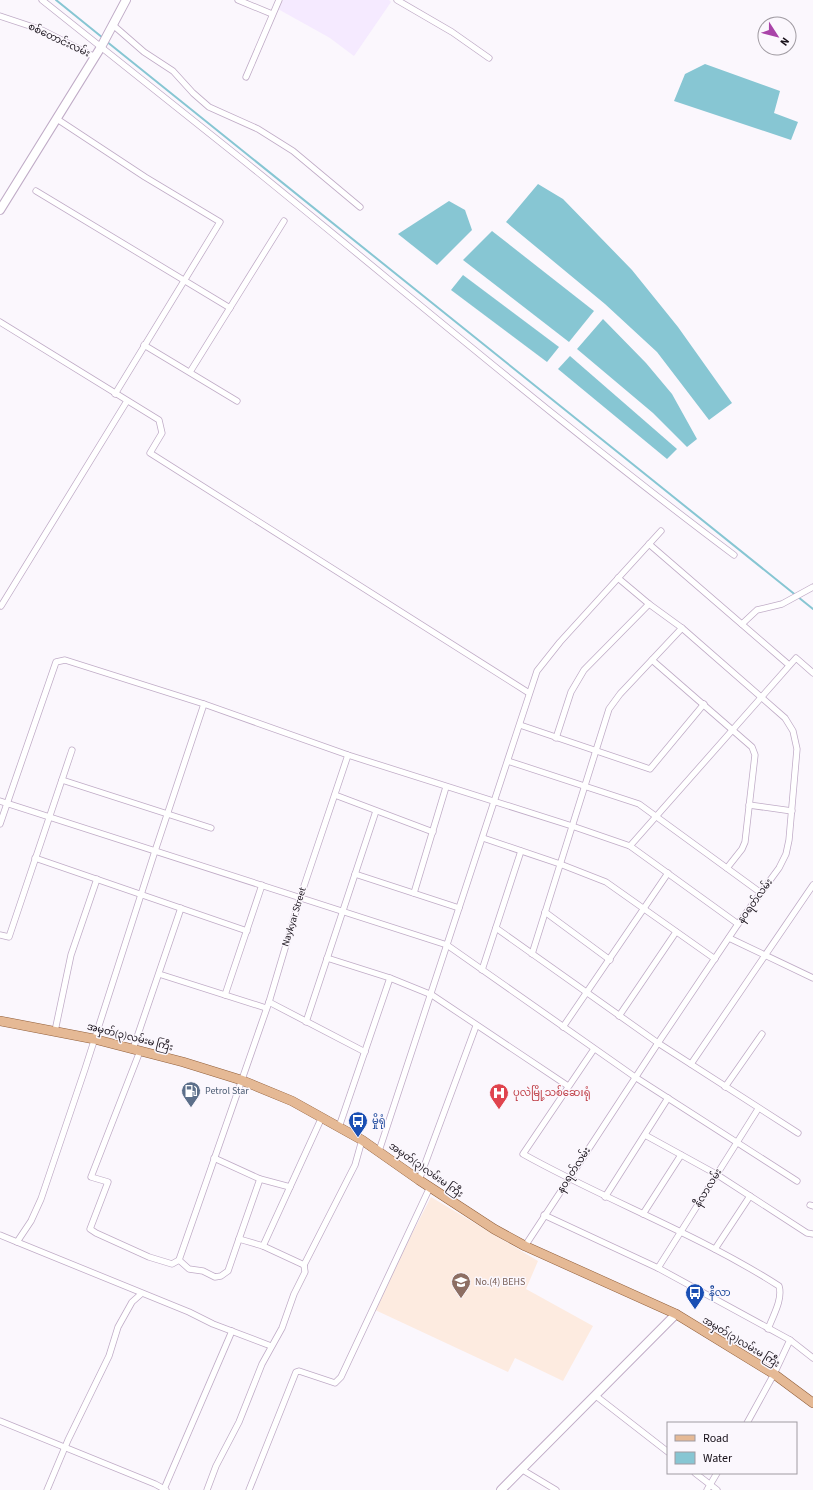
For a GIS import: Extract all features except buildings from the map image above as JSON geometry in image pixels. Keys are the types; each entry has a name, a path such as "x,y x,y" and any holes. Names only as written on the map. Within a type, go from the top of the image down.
{"main road":[{"name":"အမှတ်(၃)လမ်းမ ကြီး","path":"0,1021 94,1039 137,1050 241,1080 292,1101 362,1140 419,1180 525,1246 676,1314 774,1374 813,1403"}],"street":[{"path":"42,0 243,160 517,385 665,503 734,555"},
{"path":"0,210 101,47 126,0"},
{"path":"238,0 272,14"},
{"path":"246,77 279,0"},
{"path":"397,0 452,32 489,58"},
{"name":"စစ်တောင်းလမ်း","path":"0,16 42,30 95,57"},
{"path":"113,25 144,52 174,71 192,93 209,107 258,128 293,151 360,207"},
{"path":"57,119 145,177 220,222 114,394"},
{"path":"36,191 230,308"},
{"path":"190,372 284,221"},
{"path":"0,322 114,394 159,420 162,433 150,453 529,693"},
{"path":"144,345 237,401"},
{"path":"1,606 128,401"},
{"path":"379,1151 432,994 537,671 661,531"},
{"path":"649,544 789,665"},
{"name":"နဝရတ်လမ်း","path":"525,1246 635,1077 738,924 779,868 786,854 792,811 797,749 793,731 785,718 682,628 649,604 618,578"},
{"path":"742,624 757,610 782,604 813,587"},
{"path":"556,738 571,692 584,670 649,604"},
{"path":"532,954 609,709 620,694 682,628"},
{"path":"630,846 796,658 813,673"},
{"path":"0,824 56,662 65,660 204,704 348,755 446,787 495,801 630,846 738,924"},
{"path":"652,660 752,747 756,755 745,842 742,849 727,868"},
{"path":"17,1242 31,1221 41,1199 204,704"},
{"path":"520,725 650,769 704,704"},
{"path":"0,935 9,937 72,750"},
{"name":"Naykyar Street","path":"180,1260 269,1002 300,898 348,755"},
{"path":"508,761 639,804 761,893"},
{"path":"62,780 211,828"},
{"path":"414,893 446,787"},
{"path":"335,795 433,832"},
{"path":"0,801 447,945 635,1077 797,1181"},
{"path":"749,805 792,811"},
{"path":"306,1022 376,811"},
{"path":"483,838 560,864 606,882 715,959"},
{"path":"482,970 521,851"},
{"path":"35,858 246,931"},
{"path":"563,1027 646,909 668,873"},
{"path":"355,874 459,908"},
{"path":"55,1031 71,955 97,879"},
{"path":"691,1064 813,885"},
{"path":"225,995 262,886"},
{"path":"181,908 159,974 137,1050 91,1177 108,1182 90,1229 149,1257 172,1264 180,1260 189,1269 203,1271 215,1277 221,1276 228,1271 260,1179"},
{"path":"545,912 610,960"},
{"path":"496,928 618,1016 798,1134"},
{"path":"618,1016 676,932"},
{"path":"729,938 813,978"},
{"path":"327,958 390,978 432,994 476,1026 568,1086"},
{"path":"159,974 266,1008"},
{"path":"339,1127 390,978"},
{"path":"269,1002 365,1052"},
{"path":"419,1180 476,1026"},
{"path":"725,1087 762,1034"},
{"path":"594,1049 523,1154 568,1179 681,1231 746,1265 779,1286 780,1290 778,1303 768,1329"},
{"path":"605,1196 668,1098"},
{"name":"နီလာလမ်း","path":"658,1268 758,1108"},
{"path":"263,1246 322,1117"},
{"path":"645,1135 716,1174 807,1233 813,1234"},
{"path":"207,1490 216,1466 239,1422 271,1346 282,1328 289,1307 305,1272 304,1265 355,1165 362,1140"},
{"path":"643,1214 681,1155"},
{"path":"214,1158 260,1179 290,1187"},
{"path":"249,1490 296,1372 299,1371 335,1383 341,1377 430,1187"},
{"path":"715,1249 750,1196"},
{"path":"544,1215 658,1268 790,1340 813,1358"},
{"path":"0,1234 141,1294 271,1346"},
{"path":"239,1239 263,1246 304,1265"},
{"path":"47,1490 108,1356 118,1328 132,1302 141,1294"},
{"path":"501,1490 676,1314"},
{"path":"0,1421 165,1489 232,1331"},
{"path":"748,1422 774,1374 790,1340"},
{"path":"596,1396 667,1451"},
{"path":"521,1469 556,1490"},
{"path":"696,1474 709,1488 717,1490"},
{"path":"709,1488 716,1474"}],"shaded area":[{"path":"283,0 389,0 391,2 354,56 330,38 278,9"},
{"name":"No.(4) BEHS","path":"431,1197 538,1261 526,1289 593,1326 563,1381 515,1358 508,1372 373,1309"}],"water":[{"path":"705,64 780,91 774,113 798,122 791,140 674,101 685,74"},
{"path":"538,184 563,199 632,270 678,327 732,403 709,420 657,352 605,304 506,222"},
{"path":"449,201 465,210 472,230 437,265 398,234"},
{"path":"492,231 594,311 569,342 463,260"},
{"path":"463,275 559,347 547,362 451,290"},
{"path":"603,319 646,363 672,394 697,439 687,447 653,413 577,349"},
{"path":"570,356 677,449 667,459 558,369"}],"waterway":[{"path":"56,0 103,38"},
{"path":"106,41 813,609"}],"place":[{"name":"Petrol Star","path":"191,1108"},
{"name":"ပုလဲမြို့သစ်ဆေးရုံ","path":"499,1110"},
{"name":"မှိုရုံ","path":"358,1138"},
{"name":"No.(4) BEHS","path":"461,1299"},
{"name":"နီလာ","path":"695,1310"}]}
